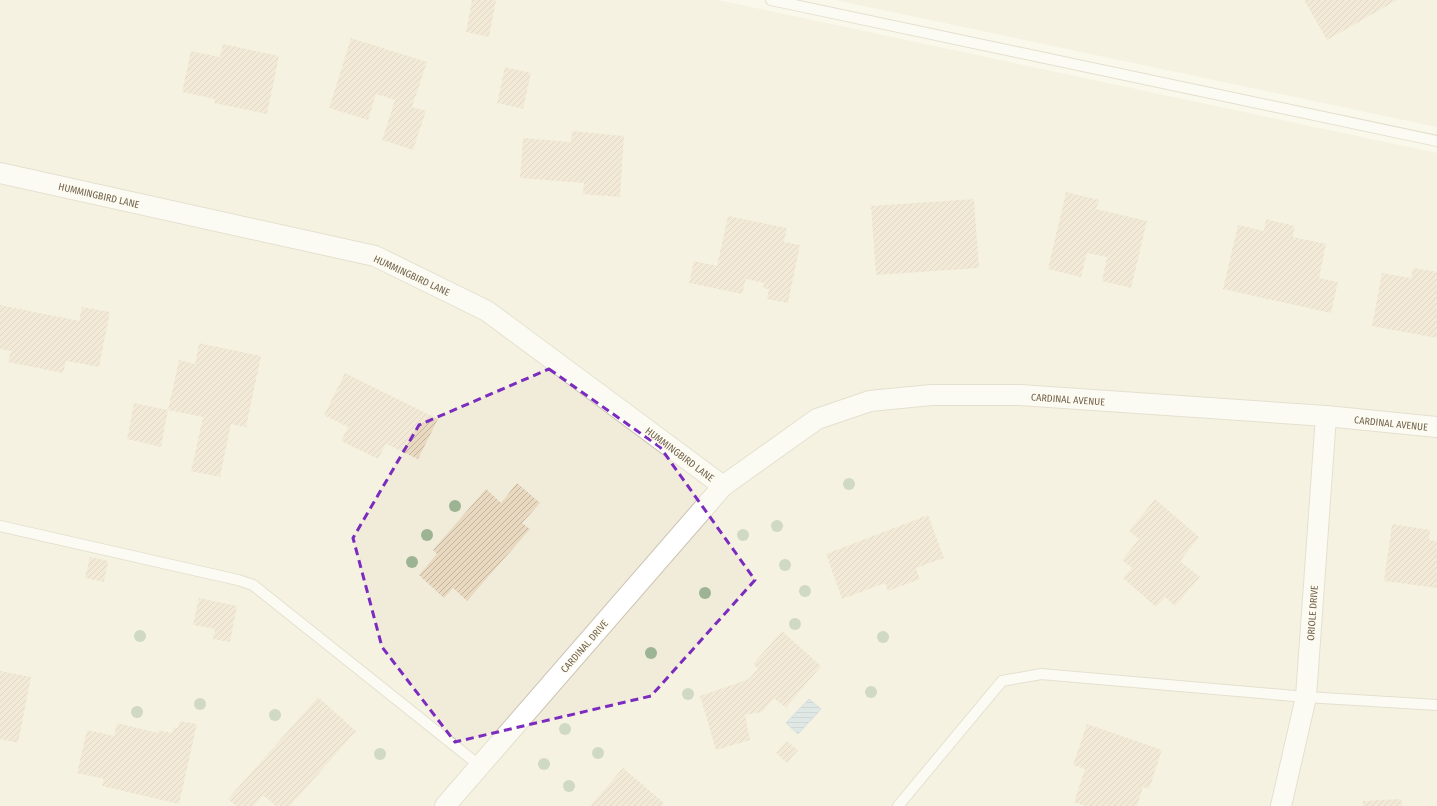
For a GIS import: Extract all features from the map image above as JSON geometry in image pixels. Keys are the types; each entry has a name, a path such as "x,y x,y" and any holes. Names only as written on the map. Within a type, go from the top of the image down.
{"street":[{"name":"HUMMINGBIRD LANE","path":"0,173 375,256 487,311 723,486"},
{"name":"CARDINAL AVENUE","path":"723,486 817,419 870,401 931,395 1020,395 1326,416 1437,427"},
{"name":"ORIOLE DRIVE","path":"1280,806 1306,698 1326,416"},
{"name":"CARDINAL DRIVE","path":"445,806 723,486"}],"lane":[{"path":"771,0 1437,140"},
{"path":"0,526 238,580 253,585 480,766"},
{"path":"898,806 1002,681 1041,674 1306,698 1437,705"}],"highlighted area":[{"path":"549,369 660,447 755,580 651,696 455,742 382,647 353,538 419,425"}],"shaded area":[{"path":"0,0 718,0 1437,153 1437,806 0,806"},
{"path":"835,0 1437,0 1437,127"}],"water":[{"path":"809,699 821,709 798,734 786,723"}],"building":[{"path":"472,0 496,0 489,37 466,32"},
{"path":"1304,0 1397,0 1327,40"},
{"path":"351,38 427,62 412,107 426,111 413,150 382,140 395,100 376,94 368,120 329,108"},
{"path":"223,44 279,56 267,114 214,103 215,99 182,92 191,51 220,57"},
{"path":"505,67 531,73 523,109 497,103"},
{"path":"572,131 624,136 620,197 583,194 584,183 520,178 523,138 571,142"},
{"path":"1066,192 1099,200 1096,209 1147,221 1131,288 1102,281 1107,257 1087,253 1081,277 1048,269"},
{"path":"974,199 979,268 876,275 871,206"},
{"path":"728,216 787,228 784,242 800,245 788,303 767,299 769,289 763,288 764,283 746,279 742,294 689,283 694,261 717,266"},
{"path":"1266,219 1295,226 1293,237 1326,244 1319,278 1338,282 1331,313 1223,289 1238,225 1264,231"},
{"path":"1413,268 1437,272 1437,338 1372,326 1382,273 1411,278"},
{"path":"0,305 79,321 82,307 110,312 99,367 66,361 63,373 8,362 11,351 0,349"},
{"path":"199,343 261,356 246,427 231,424 220,477 191,471 203,417 168,410 179,360 195,364"},
{"path":"345,373 438,419 418,459 386,444 378,459 341,441 348,427 324,415"},
{"path":"134,403 168,410 161,447 127,439"},
{"path":"517,483 540,503 522,523 530,529 467,601 453,588 444,598 419,575 437,554 433,550 486,489 501,503"},
{"path":"1155,499 1199,537 1180,561 1200,577 1175,606 1165,597 1156,607 1123,578 1132,568 1122,560 1139,539 1129,531"},
{"path":"928,515 944,558 916,568 920,579 888,591 885,583 842,599 826,554"},
{"path":"1392,524 1430,530 1429,540 1437,541 1437,588 1384,581"},
{"path":"90,557 108,561 104,582 85,578"},
{"path":"199,598 237,606 230,642 213,639 215,629 193,625"},
{"path":"782,631 821,666 786,708 774,698 762,712 745,715 750,740 716,750 700,696 749,679 758,669 753,664"},
{"path":"0,671 31,677 18,743 0,739"},
{"path":"318,697 356,731 290,806 276,806 263,795 254,806 236,806 228,799"},
{"path":"180,721 197,724 179,804 102,786 104,779 77,773 87,730 114,736 117,723 158,733 158,730 172,733 174,727 178,728"},
{"path":"1087,724 1162,750 1149,789 1143,787 1137,806 1086,806 1074,802 1085,769 1073,765"},
{"path":"787,741 798,750 787,763 776,753"},
{"path":"623,768 664,803 661,806 590,806"},
{"path":"1401,799 1402,806 1363,806 1363,801"}]}
